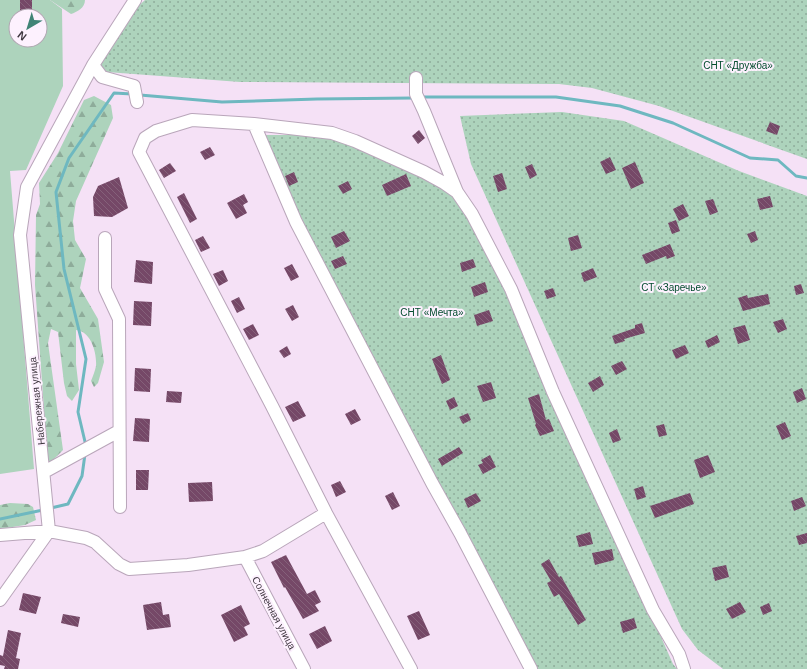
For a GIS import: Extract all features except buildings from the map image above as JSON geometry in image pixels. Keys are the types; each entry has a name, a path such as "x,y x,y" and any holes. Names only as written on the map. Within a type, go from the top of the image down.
{"street":[{"path":"135,0 93,65 102,77 134,86 137,102"},
{"name":"Набережная улица","path":"49,531 20,235 27,187 93,65"},
{"path":"416,78 416,94 457,192 472,214 511,289 553,392 653,610 679,654 684,669"},
{"path":"412,669 326,513 272,406 139,152 145,138 156,131 192,120 254,124 332,133 355,140 424,172 444,182 457,192"},
{"path":"254,124 296,222 531,669"},
{"path":"105,238 105,290 119,319 120,507"},
{"path":"44,472 119,431"},
{"path":"0,535 49,531 86,538 95,542 119,564 128,569 188,565 245,558 263,551 326,513"},
{"path":"0,600 49,531"},
{"name":"Солнечная улица","path":"245,558 304,669"}],"green space":[{"path":"0,0 50,0 62,9 63,86 26,170 10,171 34,469 0,474"},
{"path":"50,0 85,0 85,3 78,11 71,14"},
{"name":"СНТ «Дружба»","path":"145,0 807,0 807,159 659,106 592,88 559,84 240,82 107,72 98,64 134,10"},
{"path":"94,96 111,105 113,118 76,201 73,221 75,240 86,259 80,288 98,319 104,362 98,383 94,387 91,381 96,366 94,349 86,334 76,330 76,364 79,390 72,401 67,396 64,383 58,332 51,329 48,343 63,450 48,465 35,285 36,215 40,204 39,183 58,153 84,100"},
{"name":"СТ «Заречье»","path":"562,112 624,121 739,171 807,196 807,669 723,669 698,650 682,629 471,164 460,116"},
{"name":"СНТ «Мечта»","path":"262,135 329,135 372,152 447,190 463,207 505,285 673,664 677,669 536,669 305,239"},
{"path":"10,503 28,504 33,507 36,520 25,525 0,529 0,505"}],"waterway":[{"path":"86,446 78,412 86,359 64,269 56,192 69,158 114,93 132,94"},
{"path":"140,95 222,102 413,98"},
{"path":"421,97 556,97 620,106 673,123 750,158 778,160 796,176 807,178"},
{"path":"51,508 68,504 82,476 85,454"},
{"path":"0,519 43,510"}]}
